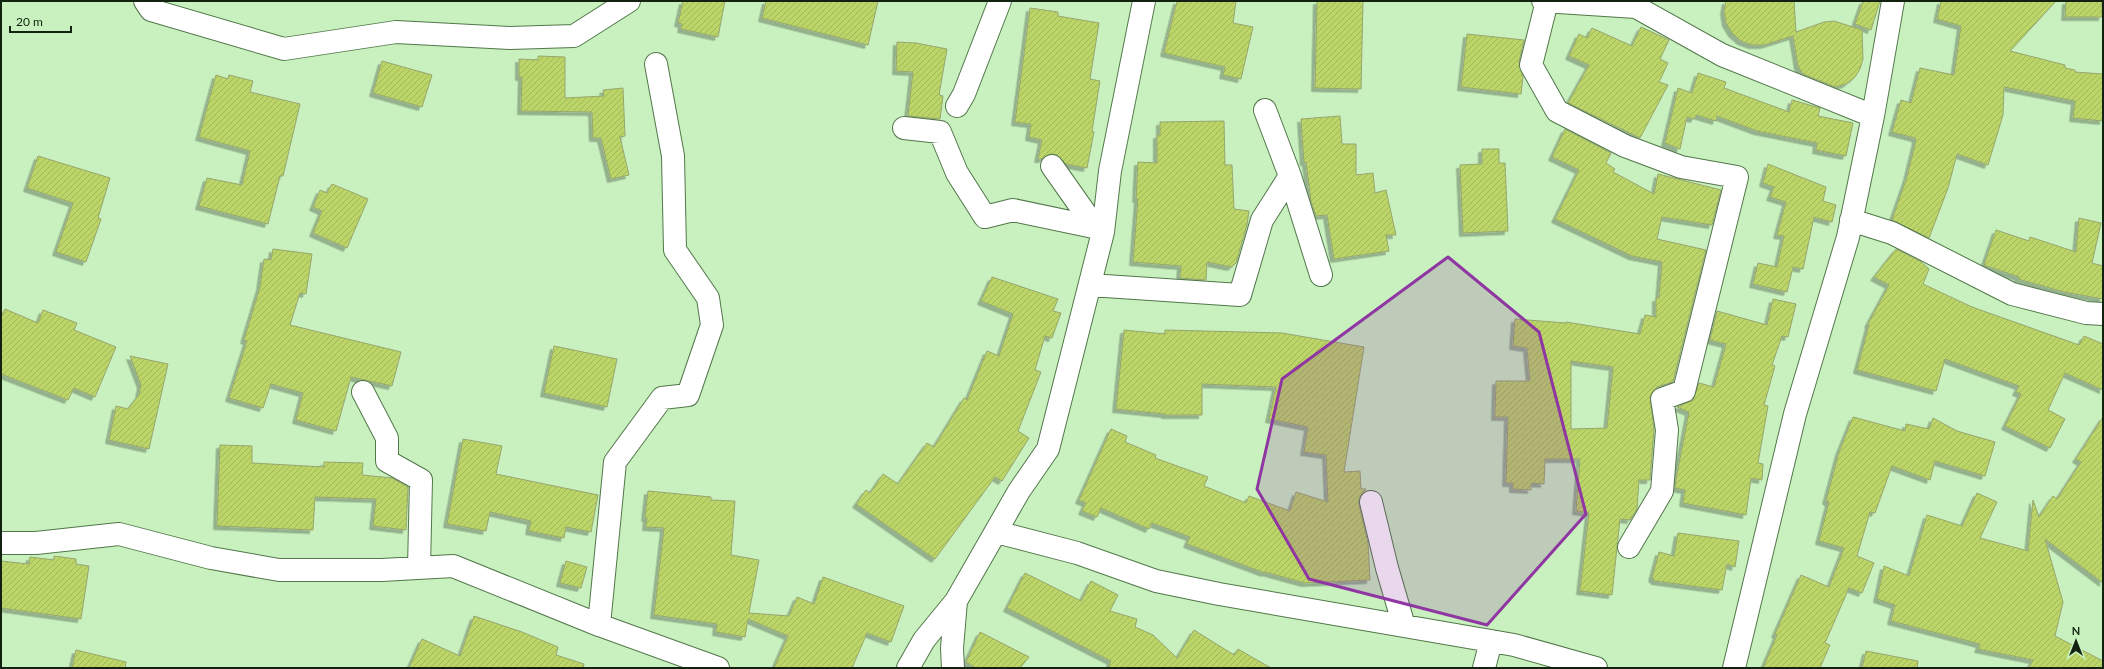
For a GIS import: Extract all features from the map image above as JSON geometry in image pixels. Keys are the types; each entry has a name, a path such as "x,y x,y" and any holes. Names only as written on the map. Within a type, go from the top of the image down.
{"street":[{"path":"145,1 151,10 284,49 396,32 510,38 574,36 629,1"},
{"path":"957,106 964,94 1000,1"},
{"path":"908,668 924,640 956,601 1020,491 1048,449 1090,285 1099,228 1144,1"},
{"path":"1543,1 1637,5 1722,55 1873,116"},
{"path":"1547,1 1531,65 1557,111 1625,146 1681,167 1737,178 1684,391 1662,398 1667,430 1662,491 1629,547"},
{"path":"1734,668 1795,414 1851,220 1873,116 1893,1"},
{"path":"599,625 615,462 662,398 688,396 712,325 708,298 675,250 673,156 656,64"},
{"path":"1265,110 1290,176 1321,275"},
{"path":"904,128 940,132 957,173 985,217 1013,210 1099,228"},
{"path":"1052,166 1099,228"},
{"path":"1090,285 1240,295 1262,220 1290,176"},
{"path":"1851,220 1892,233 2012,294 2086,313 2103,314"},
{"path":"363,392 386,438 387,461 421,480 419,568"},
{"path":"1371,502 1387,568 1404,626"},
{"path":"996,532 1077,552 1156,581 1219,594 1514,644 1596,668"},
{"path":"1,543 36,543 120,534 211,558 279,570 419,568 453,566 599,625 718,668"},
{"path":"954,668 952,648 956,601"},
{"path":"1484,668 1491,641"}],"highlighted area":[{"path":"1448,257 1539,332 1586,514 1487,625 1309,579 1257,489 1282,379"}],"building":[{"path":"683,1 725,1 718,37 681,29 682,24 678,23"},
{"path":"766,1 878,1 868,45 762,18"},
{"path":"1177,1 1236,1 1233,23 1253,27 1241,79 1223,75 1225,67 1164,53"},
{"path":"1317,1 1363,1 1361,89 1315,88"},
{"path":"1726,1 1794,1 1796,32 1824,22 1834,21 1862,30 1863,59 1860,69 1855,77 1846,84 1835,87 1803,74 1798,66 1793,36 1764,45 1752,45 1741,41 1732,33 1726,23 1724,11"},
{"path":"1863,1 1880,1 1871,30 1855,24"},
{"path":"1941,1 2056,1 2010,51 2065,65 2065,68 2075,70 2075,72 2103,74 2103,121 2073,118 2075,101 2004,87 2003,115 1988,165 1957,154 1948,188 1929,238 1892,220 1907,177 1916,140 1915,138 1892,132 1901,100 1911,103 1920,68 1954,75 1961,26 1937,19"},
{"path":"2066,1 2102,1 2102,17 2065,17"},
{"path":"1030,8 1058,12 1058,16 1099,23 1090,79 1100,81 1092,131 1094,132 1087,168 1066,164 1057,155 1050,154 1042,159 1038,159 1042,140 1029,137 1031,124 1015,122"},
{"path":"1641,27 1669,40 1660,59 1668,63 1659,82 1668,85 1640,138 1568,103 1589,65 1569,56 1579,34 1587,38 1592,28 1632,46"},
{"path":"1467,34 1524,40 1519,62 1523,76 1521,94 1461,87"},
{"path":"897,42 916,43 947,49 939,95 943,96 940,119 908,116 913,72 896,71"},
{"path":"538,56 565,57 565,98 604,96 603,90 623,88 625,136 620,137 629,175 611,179 601,138 593,138 592,112 521,111 522,77 519,77 519,59 538,60"},
{"path":"382,61 432,75 422,107 373,93"},
{"path":"1698,73 1726,82 1724,88 1789,112 1792,100 1820,108 1818,116 1853,123 1846,156 1816,150 1817,143 1757,131 1717,116 1716,121 1696,115 1694,119 1687,117 1680,149 1665,143 1678,88 1692,93"},
{"path":"216,75 228,79 229,75 253,81 250,92 300,104 283,176 280,176 268,224 199,206 207,178 242,185 250,151 199,137"},
{"path":"1340,116 1342,144 1356,144 1356,175 1373,173 1375,193 1386,190 1396,235 1386,235 1389,251 1334,259 1327,215 1316,216 1311,201 1306,162 1304,162 1301,119"},
{"path":"1224,121 1225,165 1232,165 1234,209 1249,211 1247,225 1236,263 1231,267 1207,262 1206,280 1180,278 1181,266 1133,262 1138,199 1136,199 1138,162 1157,163 1157,135 1160,135 1160,122"},
{"path":"1565,129 1611,153 1606,163 1615,169 1613,172 1654,194 1658,174 1721,190 1712,225 1662,217 1657,239 1706,250 1673,382 1657,387 1650,396 1654,430 1650,480 1639,480 1637,509 1630,520 1620,519 1612,595 1580,591 1589,513 1576,511 1580,459 1545,459 1544,484 1531,483 1531,490 1513,489 1513,483 1506,483 1508,417 1495,417 1496,381 1530,381 1527,348 1513,346 1515,319 1566,322 1640,334 1645,315 1656,317 1656,298 1659,298 1662,262 1632,256 1555,219 1579,170 1552,157","holes":["1571,361 1613,367 1607,428 1571,429"]},
{"path":"1482,149 1499,149 1499,163 1505,163 1508,231 1463,233 1460,165 1482,164"},
{"path":"38,156 110,178 98,218 101,219 86,262 56,252 73,203 27,188"},
{"path":"1768,164 1826,187 1823,201 1836,205 1832,222 1814,217 1803,269 1793,267 1787,292 1753,284 1758,263 1777,267 1784,236 1777,235 1786,202 1770,197 1774,187 1763,183"},
{"path":"332,184 368,199 347,248 313,233 322,211 313,207 320,190 327,193"},
{"path":"2079,218 2101,223 2092,263 2103,266 2103,299 2064,292 2018,279 2019,277 1984,265 1996,230 2029,241 2030,237 2076,252"},
{"path":"273,249 312,254 306,294 300,293 290,325 401,352 392,386 351,377 336,431 296,420 303,393 271,384 263,408 229,398 247,341 244,340 260,287 264,259 271,260"},
{"path":"1896,249 1920,261 1929,269 1923,284 1972,307 2079,345 2084,336 2103,344 2103,390 2065,373 2048,410 2065,419 2050,448 2005,426 2021,394 2016,392 2019,386 1945,359 1936,391 1857,370 1869,325 1868,324 1889,285 1874,277"},
{"path":"992,277 1058,299 1053,311 1061,313 1052,338 1045,336 1035,370 1041,372 1018,431 1029,438 1002,481 995,477 935,559 856,504 866,490 870,493 883,474 898,484 927,443 934,447 964,398 967,400 987,351 999,356 1013,314 981,301"},
{"path":"1773,299 1796,304 1788,337 1782,336 1772,365 1775,366 1764,405 1768,406 1758,463 1763,464 1762,480 1751,478 1746,515 1683,503 1685,490 1675,488 1689,412 1677,407 1693,400 1699,383 1714,387 1726,344 1710,340 1717,311 1767,325"},
{"path":"5,309 38,323 43,310 77,323 74,330 116,347 95,397 74,388 68,400 1,374 1,317"},
{"path":"1124,330 1165,334 1165,330 1282,333 1364,347 1344,472 1360,471 1361,489 1366,489 1359,498 1359,505 1368,543 1370,580 1305,583 1265,573 1187,544 1190,537 1152,523 1149,529 1101,508 1097,517 1082,511 1086,503 1079,500 1111,429 1127,436 1125,442 1156,455 1155,458 1208,477 1204,486 1246,503 1249,496 1290,511 1296,492 1328,502 1326,455 1304,452 1308,427 1269,419 1276,387 1202,384 1202,415 1165,415 1116,409"},
{"path":"554,346 617,359 607,407 544,393"},
{"path":"130,356 168,364 149,449 109,440 116,406 128,409 139,395 141,385"},
{"path":"1853,417 1905,431 1906,424 1929,429 1933,418 1957,431 1995,442 1985,476 1935,461 1930,480 1892,466 1875,513 1870,512 1857,556 1874,563 1862,593 1849,588 1825,643 1830,645 1820,668 1763,668 1777,635 1775,634 1801,575 1829,587 1844,548 1819,541 1829,502 1826,501 1839,452"},
{"path":"2103,417 2103,583 2045,539 2063,602 2055,636 2103,661 2103,668 2029,668 2033,660 1978,649 1980,644 1891,621 1895,605 1877,599 1884,566 1909,576 1927,515 1962,526 1977,493 1997,502 1980,538 2028,551 2033,500 2039,517 2053,496 2057,499 2081,462 2076,459"},
{"path":"463,439 502,446 496,474 598,495 591,532 566,527 564,538 529,531 531,521 490,512 486,531 447,524"},
{"path":"220,445 252,446 252,463 324,467 324,462 363,463 362,475 392,478 408,487 406,530 373,526 376,499 315,497 313,530 217,526"},
{"path":"648,491 711,497 711,500 735,501 731,555 759,560 749,613 789,616 797,597 814,604 823,577 904,606 891,642 867,633 852,668 774,668 788,636 748,619 745,637 716,632 717,624 654,615 664,528 646,527 647,518 645,518"},
{"path":"1678,533 1739,541 1735,567 1727,564 1722,590 1655,581 1652,578 1659,552 1674,556"},
{"path":"54,556 76,559 76,564 89,566 81,619 1,608 1,561 29,564 30,557 54,560"},
{"path":"566,561 587,567 581,588 560,583"},
{"path":"1025,573 1081,601 1091,581 1118,595 1110,611 1137,619 1135,627 1153,635 1177,658 1194,630 1234,655 1238,649 1271,668 1108,668 1111,661 1007,608"},
{"path":"474,616 522,632 558,647 556,655 584,664 583,668 409,668 422,639 460,656"},
{"path":"980,632 1029,657 1020,668 976,668 966,662"},
{"path":"76,650 126,662 125,668 72,668"},
{"path":"1866,651 1918,661 1917,668 1862,668"}]}
